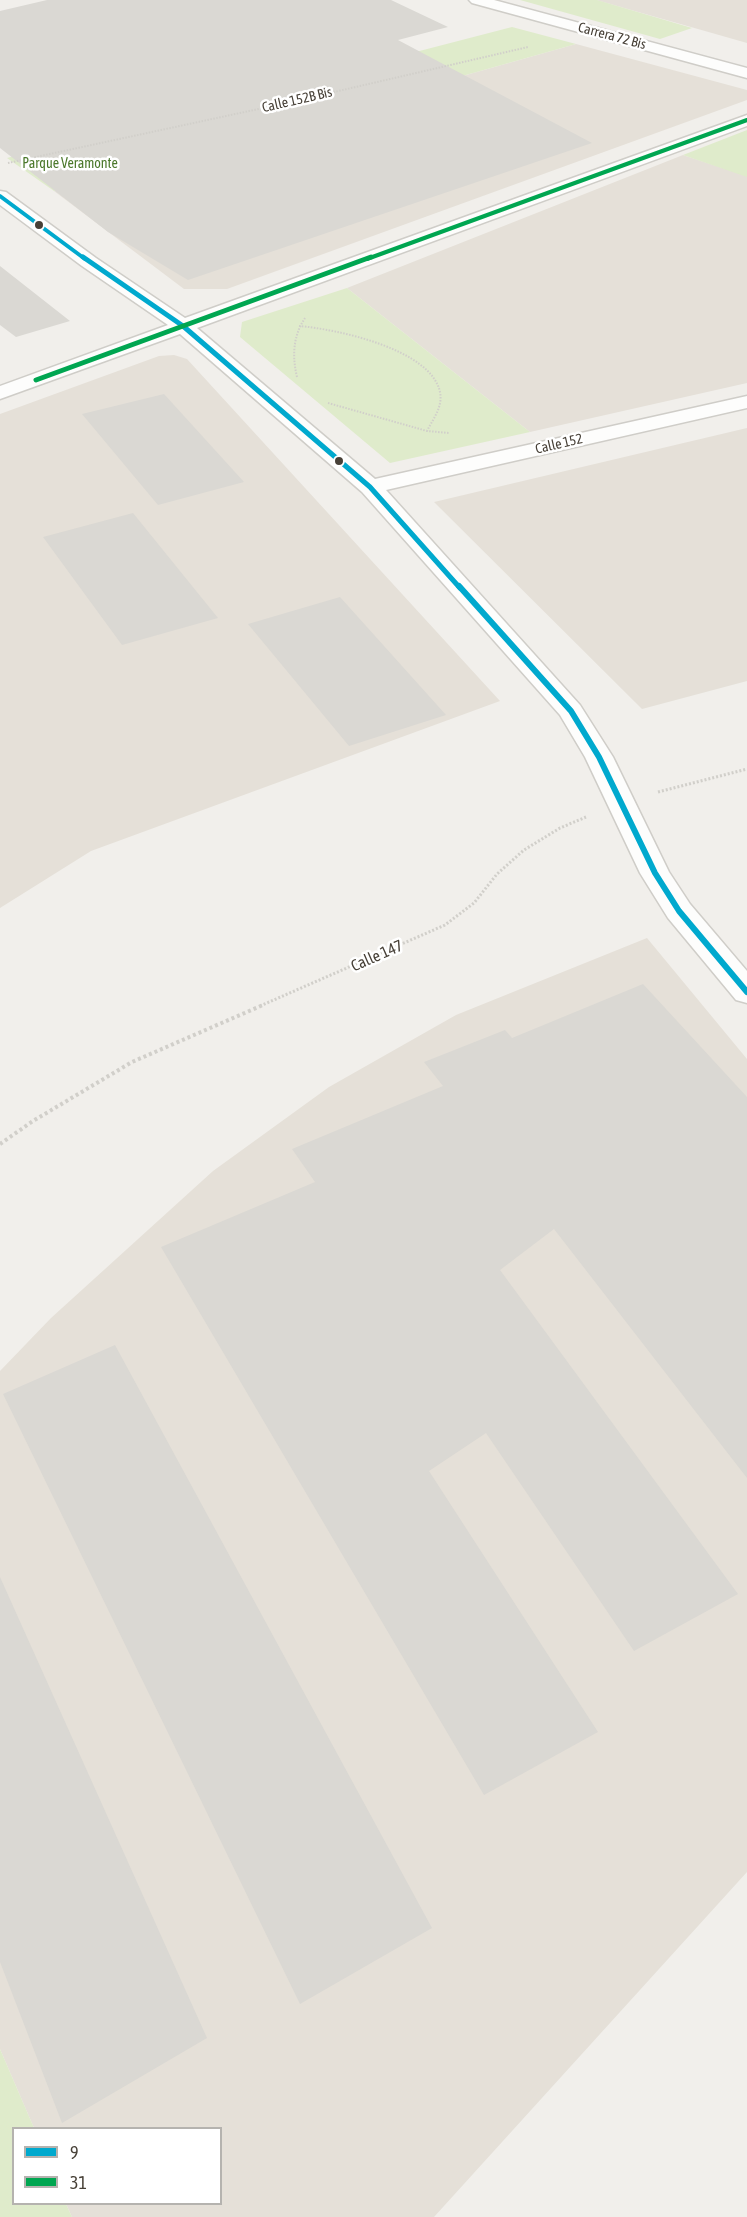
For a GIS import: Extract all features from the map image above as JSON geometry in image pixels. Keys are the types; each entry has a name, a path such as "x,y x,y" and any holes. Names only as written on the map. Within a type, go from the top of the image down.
{"street":[{"name":"Carrera 72 Bis","path":"477,0 747,73"},
{"path":"0,393 747,120"},
{"path":"0,196 89,262 183,326 370,488 572,711 599,757 655,873 679,911 747,992"},
{"name":"Calle 152","path":"370,488 747,402"}],"path":[{"name":"Calle 152B Bis","path":"0,165 314,97 593,31"},
{"path":"299,382 294,351 299,326 314,308 325,274"},
{"path":"299,326 342,332 381,345 421,364 437,384 440,404 427,431"},
{"path":"327,402 427,431 449,434"},
{"name":"Calle 147","path":"0,1144 33,1121 132,1062 445,925 474,903 497,874 524,850 560,828 620,801 747,769"}],"shaded area":[{"path":"596,0 747,0 747,43 719,35"},
{"path":"576,44 747,90 747,100 227,289 184,289 54,191"},
{"path":"683,155 747,176 747,383 530,432 347,288"},
{"path":"174,355 187,359 500,701 91,851 0,908 0,414 159,356"},
{"path":"747,428 747,681 642,709 434,502"},
{"path":"647,938 747,1059 747,1872 434,2217 72,2217 66,2205 222,2205 222,2127 34,2127 0,2049 0,1371 51,1318 213,1171 329,1087 456,1015"}],"green space":[{"path":"520,0 597,0 692,28 660,39"},
{"name":"Parque Veramonte","path":"512,27 576,44 54,191 7,158"},
{"path":"747,130 747,177 683,155"},
{"path":"347,288 530,432 390,463 240,337 242,322"},
{"path":"0,2049 34,2127 12,2127 12,2205 66,2205 72,2217 0,2217"}],"building":[{"path":"47,0 391,0 448,27 398,40 592,143 188,280 108,232 0,148 0,11"},
{"path":"0,266 70,321 16,337 0,325"},
{"path":"164,394 244,482 158,505 82,414"},
{"path":"133,513 218,618 122,645 43,537"},
{"path":"340,597 446,715 349,746 248,624"},
{"path":"643,984 747,1097 747,1478 554,1229 500,1270 738,1594 634,1651 486,1433 429,1471 598,1732 484,1795 161,1247 315,1182 292,1149 443,1086 424,1062 505,1030 512,1038"},
{"path":"115,1345 432,1928 300,2004 3,1394"},
{"path":"0,1577 207,2038 62,2123 0,1962"}],"transit line":[{"name":"31","path":"36,380 747,120"},
{"name":"9","path":"0,196 89,262 183,326 370,487 571,711 599,757 655,873 679,911 747,992"}]}
